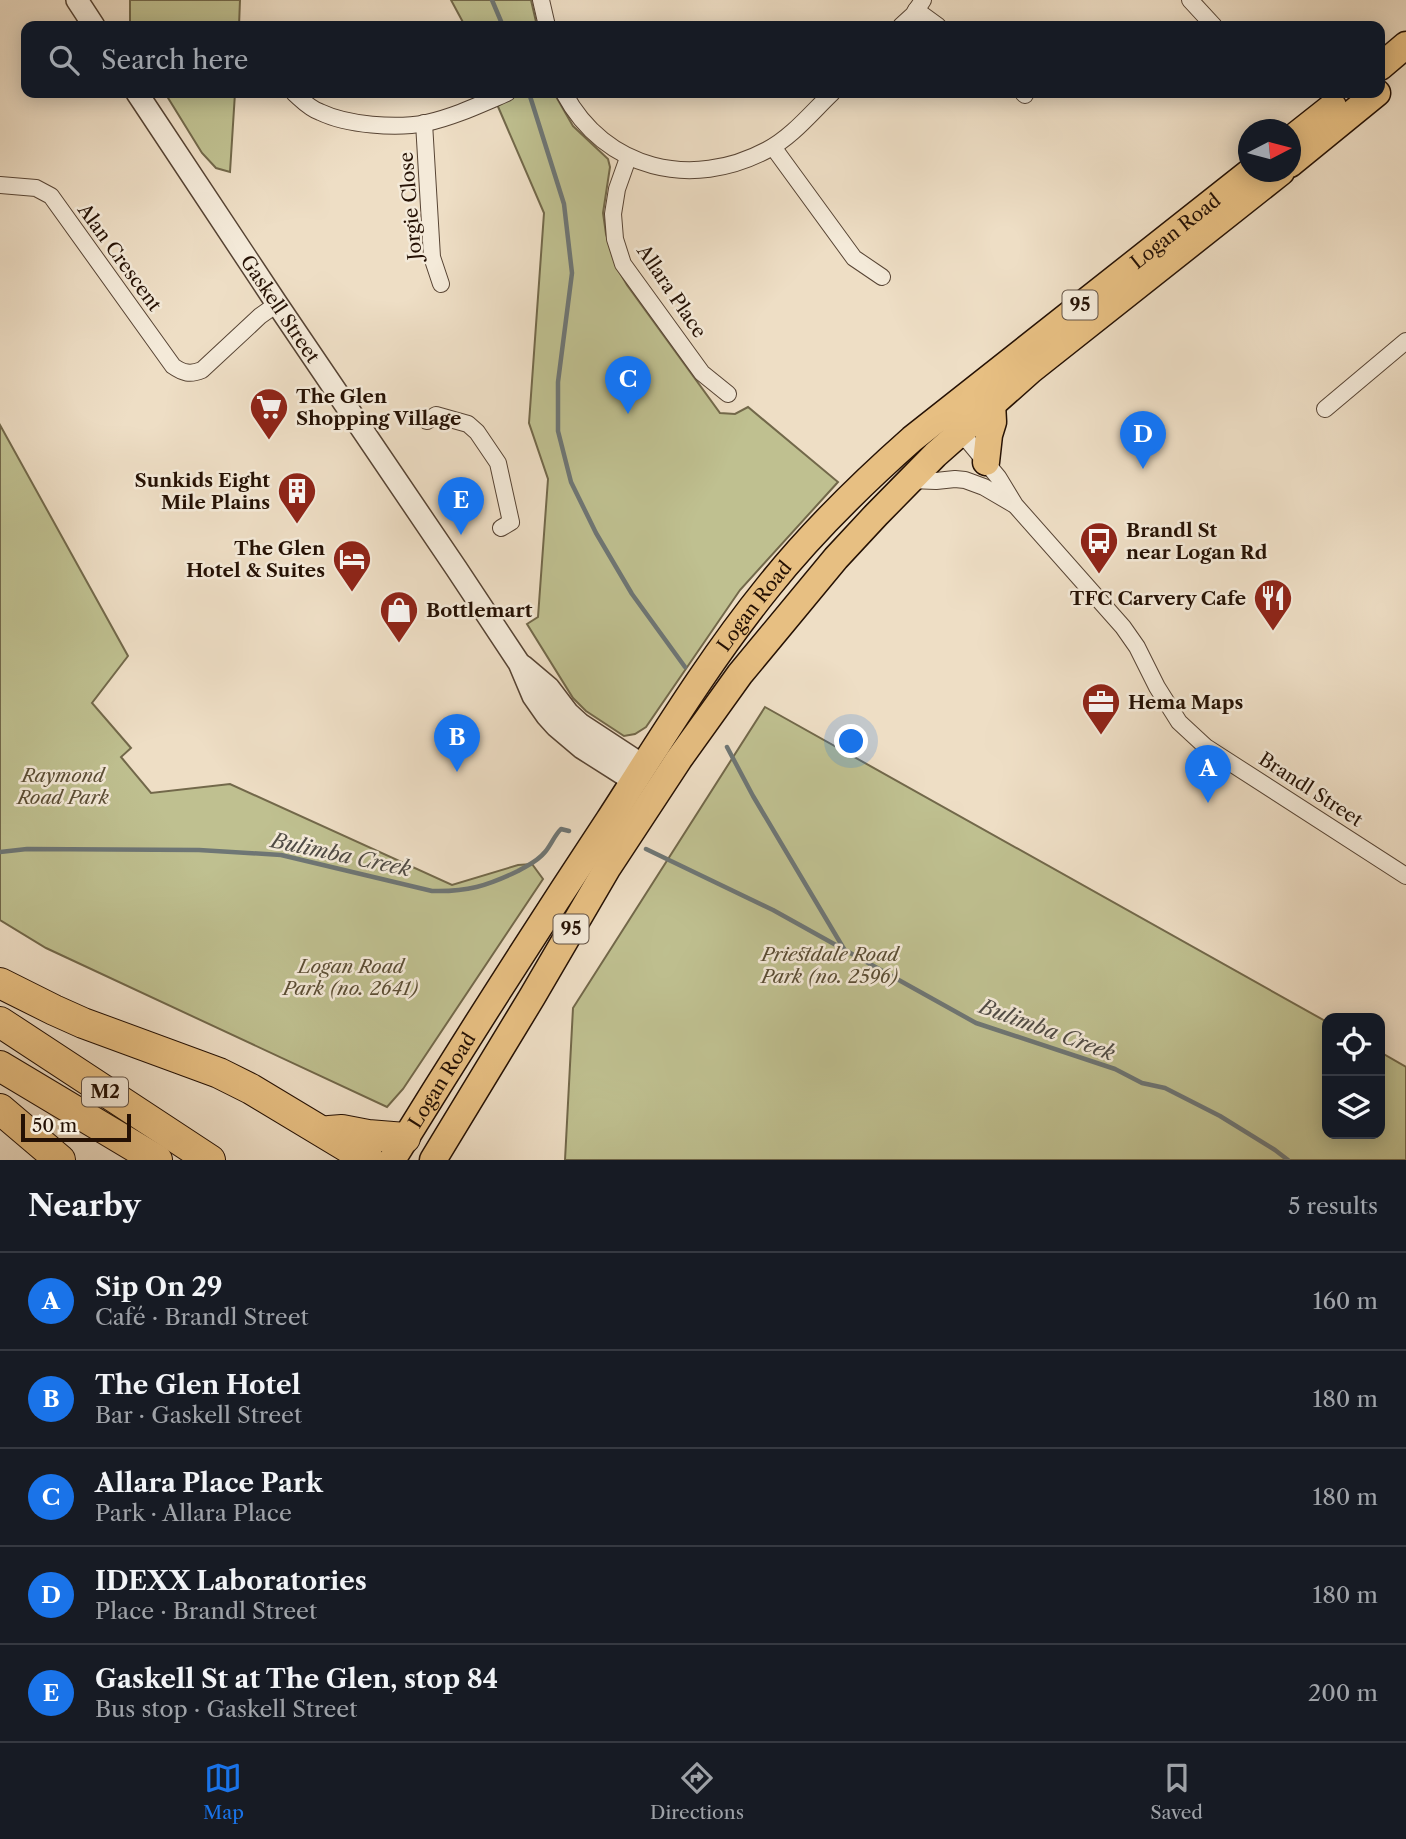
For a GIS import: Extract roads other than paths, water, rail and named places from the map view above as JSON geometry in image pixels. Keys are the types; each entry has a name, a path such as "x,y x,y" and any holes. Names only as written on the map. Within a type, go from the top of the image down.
{"highway":[{"path":"0,983 94,1027 219,1073 251,1088 369,1160"},
{"name":"M2","path":"0,1022 210,1160"},
{"name":"M2","path":"0,1066 158,1160"},
{"path":"0,1109 60,1160"},
{"path":"322,1131 342,1130 369,1135 399,1149"}],"main road":[{"path":"1385,63 1406,45"},
{"path":"1385,86 1406,69"},
{"path":"1301,131 1343,98"},
{"path":"1301,155 1371,98"},
{"name":"Logan Road","path":"433,1160 608,867 642,778 713,662 766,589 831,515 912,439 1238,181"},
{"name":"Logan Road","path":"399,1149 463,1044 613,813 642,778 732,684 836,558 910,480 992,403 1268,182"},
{"path":"986,462 993,422 992,403"}],"street":[{"path":"76,0 91,21"},
{"path":"541,0 546,21"},
{"path":"1190,0 1209,21"},
{"path":"905,21 919,5 933,21"},
{"name":"Gaskell Street","path":"140,98 414,503 519,663 533,696 556,726 582,748 642,778"},
{"path":"299,98 321,113 350,121 385,124 424,123 496,98"},
{"path":"567,98 596,134 628,158 650,166 677,170 726,167 751,158 773,147 827,98"},
{"name":"Jorgie Close","path":"424,123 432,257 441,284"},
{"path":"773,147 855,258 882,277"},
{"name":"Allara Place","path":"628,158 617,189 613,214 615,239 623,264 702,373 728,394"},
{"name":"Alan Crescent","path":"0,185 36,188 51,195 173,366 183,373 202,370 260,316 277,304"},
{"path":"1325,409 1406,341"},
{"path":"427,421 436,415 468,424 477,432 498,463 511,522 501,528"},
{"path":"912,439 944,433 958,434"},
{"name":"Brandl Street","path":"958,434 969,442 998,477 1015,505 1123,627 1179,722 1206,747 1406,876"},
{"name":"Brandl Street","path":"910,480 965,480 984,487 1015,505"},
{"name":"Gaskell Street","path":"519,663 549,688 580,724 642,778"}],"waterway":[{"path":"492,0 501,21"},
{"path":"531,98 564,204 572,273 558,382 558,431 571,482 596,533 632,594 685,667"},
{"path":"727,747 844,949"},
{"name":"Bulimba Creek","path":"0,852 27,849 199,850 281,855 432,891 444,891 476,887 518,871 542,855 561,829 569,831"},
{"name":"Bulimba Creek","path":"646,849 773,910 976,1023 1115,1069 1142,1083 1165,1088 1220,1116 1288,1160"}],"place":[{"name":"Allara Place Park","path":"628,414"},
{"name":"The Glen Shopping Village","path":"269,441"},
{"name":"IDEXX Laboratories","path":"1143,469"},
{"name":"Sunkids Eight Mile Plains","path":"297,525"},
{"name":"Gaskell St at The Glen, stop 84","path":"461,535"},
{"name":"Brandl St near Logan Rd","path":"1099,575"},
{"name":"The Glen Hotel & Suites","path":"352,593"},
{"name":"TFC Carvery Cafe","path":"1273,632"},
{"name":"Bottlemart","path":"399,644"},
{"name":"Hema Maps","path":"1101,736"},
{"name":"The Glen Hotel","path":"457,772"},
{"name":"Sip On 29","path":"1208,803"}],"park label":[{"name":"Raymond Road Park","path":"63,786"},
{"name":"Priestdale Road Park (no. 2596)","path":"830,965"},
{"name":"Logan Road Park (no. 2641)","path":"351,977"}]}
